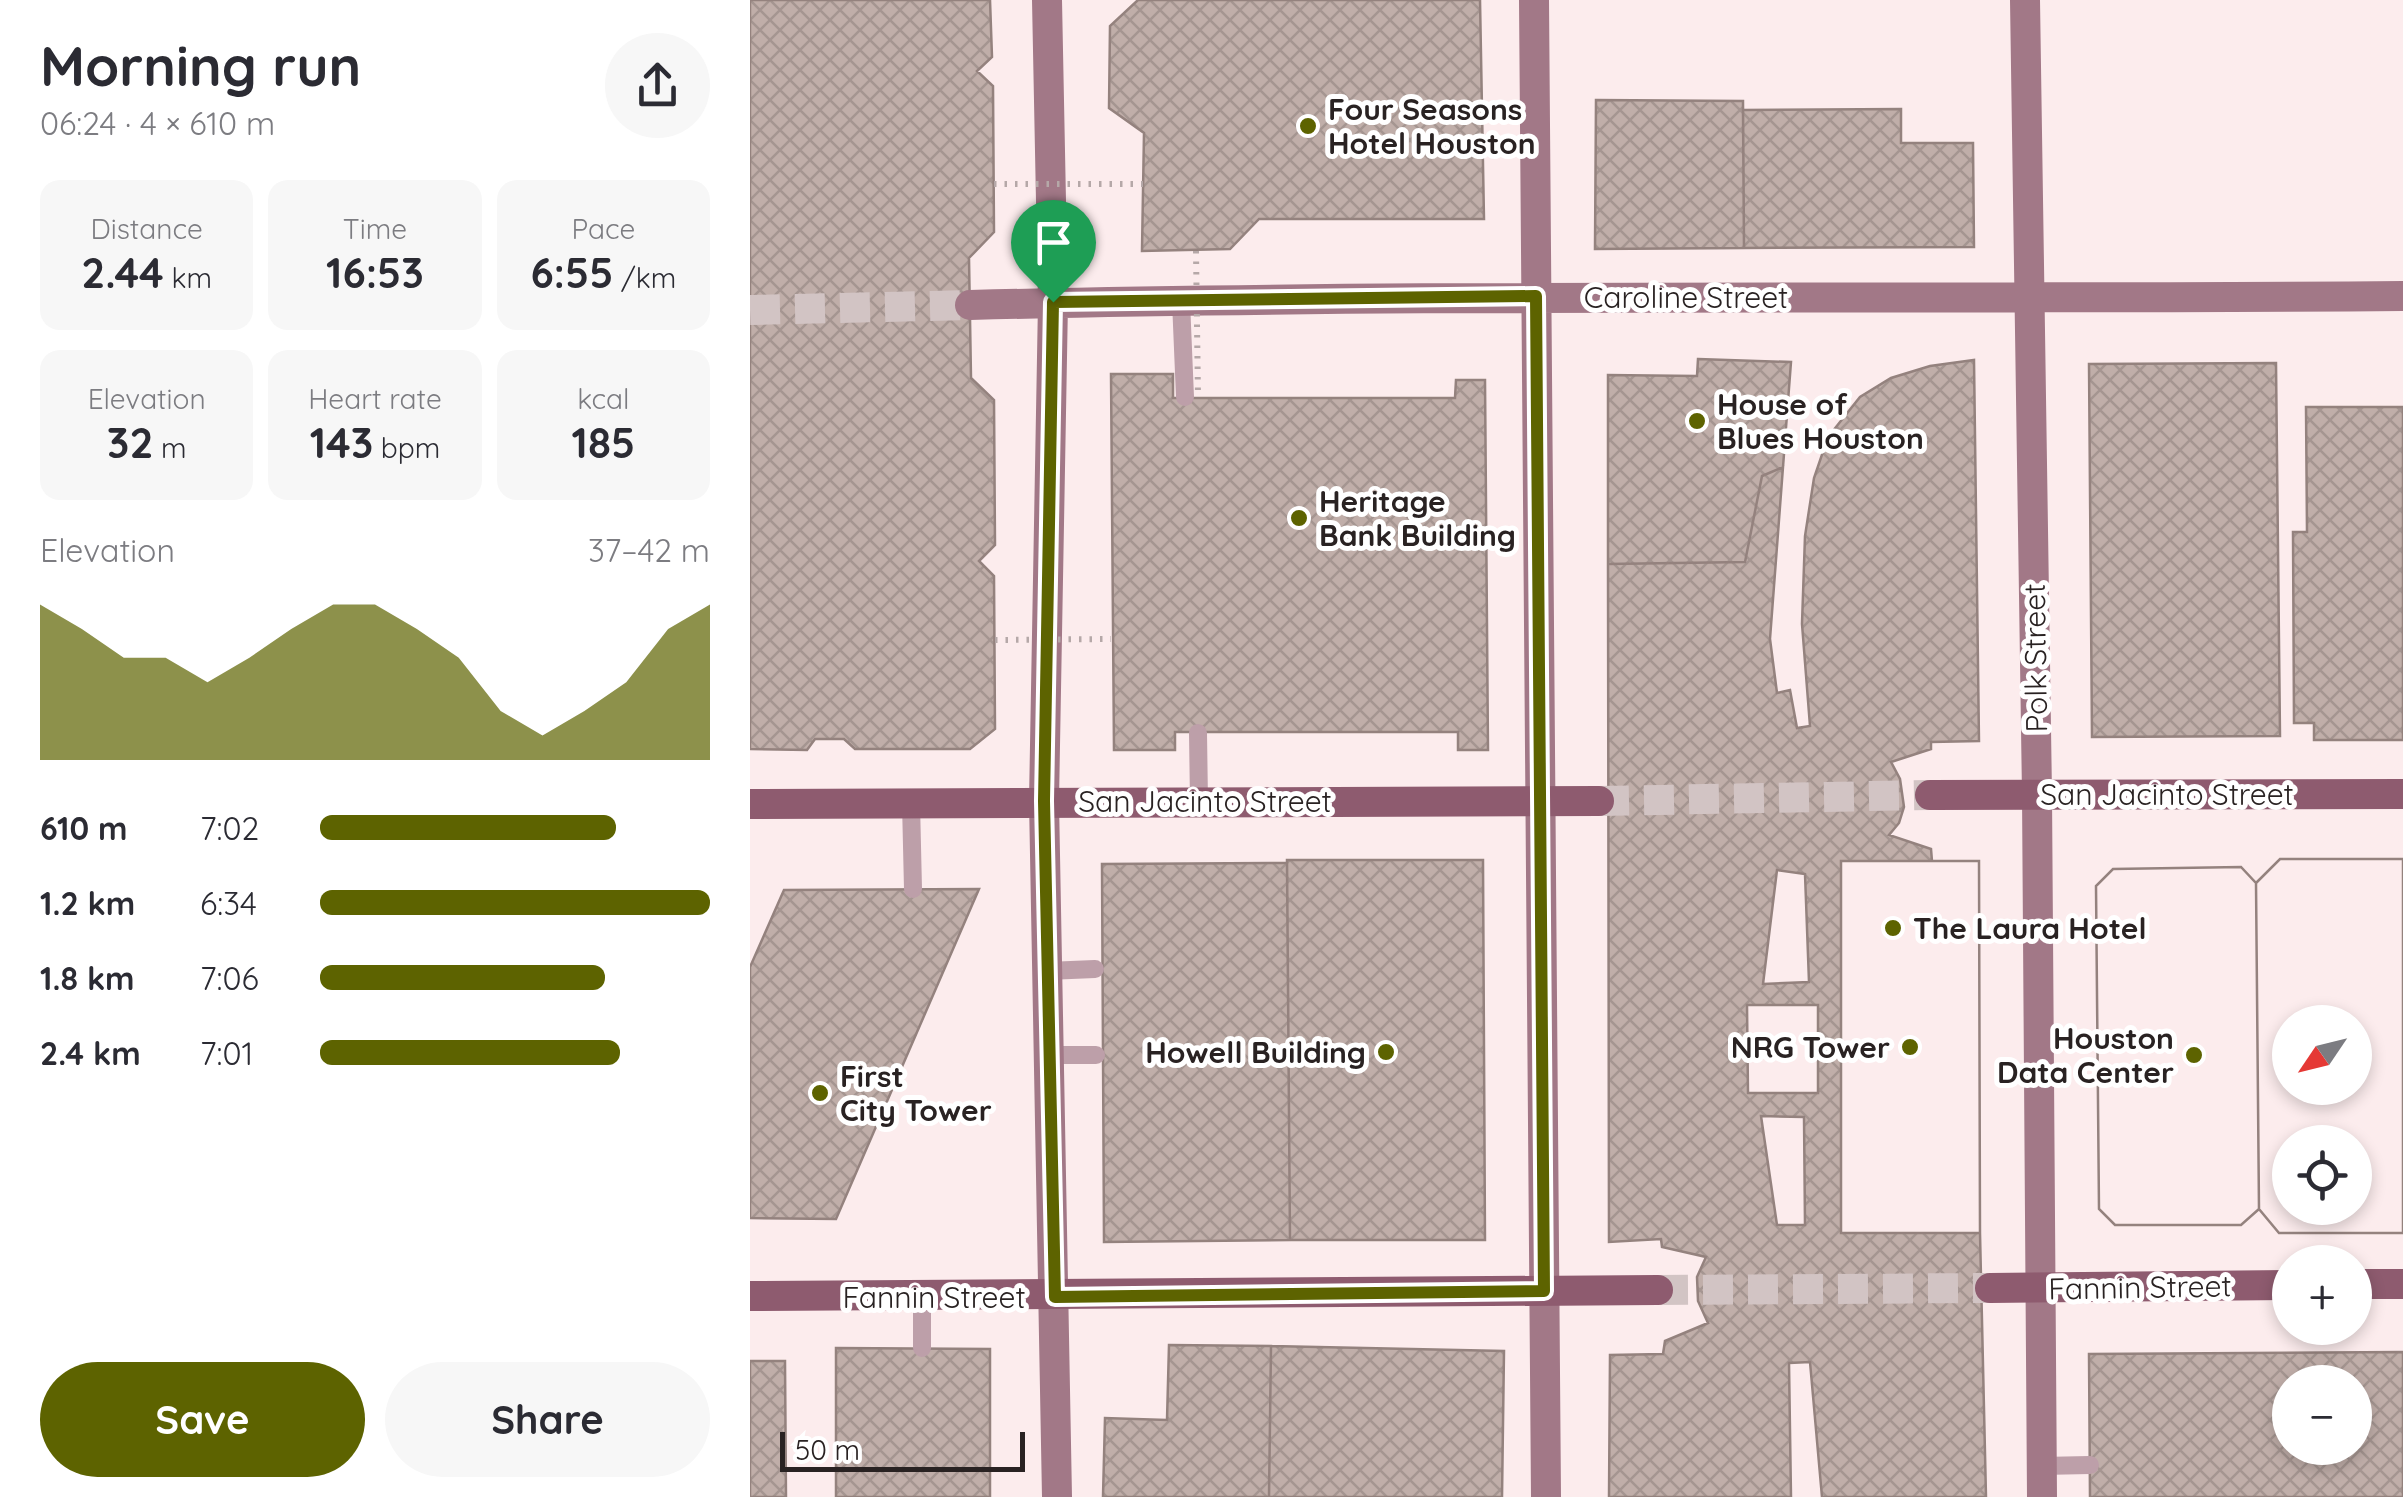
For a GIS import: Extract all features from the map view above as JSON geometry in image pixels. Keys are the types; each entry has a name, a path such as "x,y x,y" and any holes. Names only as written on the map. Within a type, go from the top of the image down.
{"main road":[{"name":"San Jacinto Street","path":"1930,795 2403,794"},
{"name":"San Jacinto Street","path":"750,804 1599,801"},
{"path":"2372,1284 2403,1284"},
{"name":"Fannin Street","path":"1990,1288 2272,1285"},
{"name":"Fannin Street","path":"750,1296 1055,1297 1658,1290"}],"street":[{"path":"1047,0 1053,302 1044,801 1057,1497"},
{"path":"1534,0 1546,1497"},
{"name":"Polk Street","path":"2025,0 2042,1482"},
{"name":"Caroline Street","path":"970,305 1536,296 2403,296"}],"lane":[{"path":"1181,301 1192,397"},
{"path":"1198,732 1199,802"},
{"path":"910,802 912,889"},
{"path":"1047,971 1096,969"},
{"path":"1050,1055 1096,1055"},
{"path":"922,1296 922,1348"},
{"path":"2042,1482 2090,1465"}],"path":[{"path":"994,184 1143,184"},
{"path":"1192,397 1196,251"},
{"path":"995,640 1111,638"}],"building":[{"path":"750,0 990,0 992,57 977,71 993,86 994,232 969,258 971,378 994,400 995,545 979,561 994,576 995,729 970,749 855,749 844,739 815,739 807,750 750,749"},
{"name":"Four Seasons Hotel Houston","path":"1138,0 1480,0 1484,219 1259,219 1230,249 1142,251 1144,133 1109,108 1110,26"},
{"path":"1596,100 1743,101 1744,248 1595,249"},
{"path":"1901,109 1901,143 1973,143 1974,247 1744,248 1743,110"},
{"name":"House of Blues Houston","path":"1698,359 1791,362 1783,467 1762,476 1745,562 1608,564 1608,375 1697,376"},
{"name":"The Laura Hotel","path":"1974,360 1979,741 1931,742 1931,749 1891,762 1900,779 1904,807 1899,823 1889,835 1931,849 1932,861 1979,861 1980,1233 1986,1497 1822,1497 1810,1362 1789,1363 1791,1497 1609,1497 1610,1355 1663,1354 1665,1341 1708,1323 1698,1301 1697,1277 1706,1257 1662,1247 1661,1239 1609,1242 1608,564 1745,562 1762,476 1783,467 1770,639 1777,693 1790,690 1797,728 1810,726 1802,624 1805,536 1814,478 1828,437 1860,397 1891,378 1930,366","holes":["1777,870 1805,874 1809,982 1763,984","1747,1005 1818,1005 1818,1093 1748,1093","1761,1116 1804,1117 1805,1225 1777,1225"]},
{"path":"2276,363 2280,736 2092,737 2089,364"},
{"name":"Heritage Bank Building","path":"1111,374 1173,374 1173,398 1455,398 1456,380 1485,380 1488,750 1458,750 1458,732 1175,732 1175,750 1114,750"},
{"path":"2306,407 2403,407 2403,740 2314,740 2314,723 2294,723 2293,532 2307,532"},
{"name":"Houston Data Center","path":"2280,859 2403,859 2403,1233 2279,1233 2272,1225 2372,1225 2372,1125 2272,1125 2272,1225 2259,1209 2241,1225 2115,1225 2099,1209 2096,886 2113,869 2241,867 2256,883"},
{"path":"2280,859 2403,859 2403,1233 2279,1233 2272,1225 2372,1225 2372,1125 2272,1125 2272,1225 2259,1209 2256,883"},
{"name":"Howell Building","path":"1287,860 1483,860 1485,1240 1290,1240"},
{"name":"NRG Tower","path":"1841,861 1979,861 1980,1233 1841,1233"},
{"path":"1287,863 1290,1240 1104,1242 1102,864"},
{"path":"2241,867 2256,883 2259,1209 2241,1225 2115,1225 2099,1209 2096,886 2113,869"},
{"name":"First City Tower","path":"979,889 836,1219 750,1218 750,967 784,890"},
{"path":"1169,1345 1271,1346 1269,1497 1103,1497 1105,1418 1167,1420"},
{"path":"1271,1346 1504,1351 1502,1497 1269,1497"},
{"path":"836,1348 990,1349 990,1497 836,1497"},
{"path":"2403,1352 2403,1497 2090,1497 2089,1354"},
{"path":"750,1361 785,1361 786,1497 750,1497"}],"tunnel":[{"path":"750,310 970,305"},
{"path":"1599,801 1930,795"},
{"path":"1658,1290 1990,1288"}],"place":[{"name":"Four Seasons Hotel Houston","path":"1308,126"},
{"name":"House of Blues Houston","path":"1697,421"},
{"name":"Heritage Bank Building","path":"1299,518"},
{"name":"The Laura Hotel","path":"1893,928"},
{"name":"NRG Tower","path":"1910,1047"},
{"name":"Howell Building","path":"1386,1052"},
{"name":"Houston Data Center","path":"2194,1055"},
{"name":"First City Tower","path":"820,1093"}],"route":[{"path":"1536,296 1544,1291 1055,1297 1044,801 1053,302 1536,296"}]}
